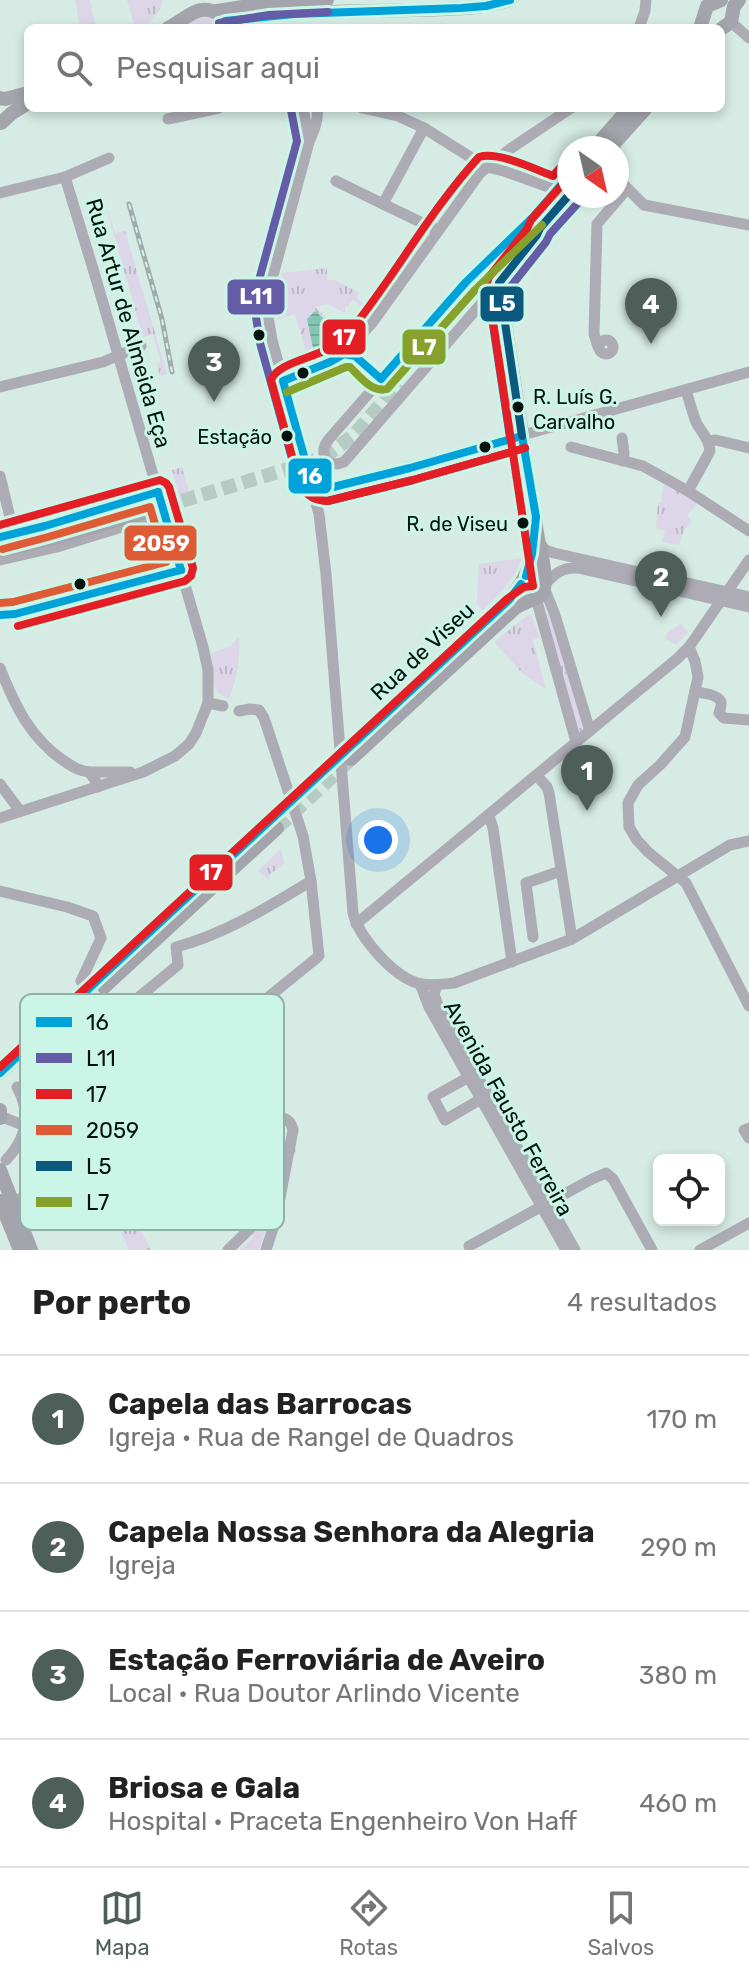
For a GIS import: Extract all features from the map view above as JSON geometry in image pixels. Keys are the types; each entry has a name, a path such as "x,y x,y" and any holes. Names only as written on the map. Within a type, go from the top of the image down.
{"main road":[{"path":"183,24 213,13 268,3 327,0"},
{"path":"213,13 242,23 270,14 461,9 510,0"},
{"path":"728,22 739,0"},
{"path":"710,11 726,4 729,7 728,22"},
{"path":"1,124 4,111 0,100 24,94"},
{"path":"1,124 24,106"},
{"path":"604,136 626,112"},
{"path":"621,136 642,112"},
{"path":"391,380 557,199"},
{"path":"536,584 536,517 499,283 537,235 537,222"},
{"path":"0,544 141,510 52,539 0,550"},
{"path":"536,517 532,554 536,584"},
{"name":"Rua de Viseu","path":"351,753 509,600 536,584"},
{"path":"83,994 277,822 95,994"},
{"path":"0,1073 20,1054"},
{"path":"0,1085 20,1064"},
{"path":"3,1165 5,1208 20,1250"},
{"path":"5,1208 31,1250"}],"street":[{"path":"640,24 646,0"},
{"path":"728,22 749,38"},
{"path":"168,119 200,112"},
{"path":"304,112 309,142"},
{"path":"318,112 268,294 268,317 319,514 356,924 391,968 409,980 420,984 454,983 572,939 730,845 749,841"},
{"path":"380,112 424,128 486,167 557,190"},
{"path":"283,381 344,354 372,323 486,167 565,112"},
{"path":"383,204 424,128"},
{"name":"Rua Artur de Almeida Eça","path":"0,193 65,177 109,158"},
{"name":"Rua Artur de Almeida Eça","path":"0,818 159,766 189,744 208,703 208,670 203,647 65,177"},
{"path":"336,181 437,230"},
{"path":"629,191 644,205"},
{"path":"629,204 749,225"},
{"path":"599,340 597,224 610,208"},
{"path":"310,476 329,463 344,462 499,283"},
{"path":"0,387 119,357 141,346"},
{"path":"303,452 324,446 391,380 355,356 344,354"},
{"path":"310,476 318,487 325,489 749,372"},
{"path":"686,390 697,425 709,441 710,451 688,491"},
{"path":"622,438 623,461"},
{"path":"709,441 749,448"},
{"path":"324,446 323,453 329,463"},
{"path":"571,447 643,466 749,531"},
{"path":"0,476 14,534"},
{"path":"0,537 158,492"},
{"path":"0,560 57,547 164,514"},
{"path":"538,539 545,550 624,574"},
{"path":"536,584 561,555"},
{"path":"356,924 689,647 749,560"},
{"path":"536,584 568,567 643,578 723,596 749,607"},
{"path":"536,584 555,615 590,731"},
{"path":"536,584 576,742"},
{"path":"723,596 749,597"},
{"path":"689,647 698,677 685,737 638,785 628,803 629,827 637,840 686,883 749,1006"},
{"path":"0,668 26,723 53,754 85,772 143,772"},
{"path":"695,692 719,699 721,717 749,720"},
{"path":"208,703 223,706"},
{"path":"239,711 259,710 264,718 303,836 311,881 319,956 273,994"},
{"path":"85,772 93,789"},
{"path":"537,776 549,793 572,939"},
{"path":"0,784 20,811"},
{"path":"489,816 512,962"},
{"path":"533,937 526,883 561,871"},
{"path":"144,994 178,965 176,947 200,940 265,909 311,881"},
{"path":"0,891 93,916 101,938 81,981 89,988"},
{"name":"Avenida Fausto Ferreira","path":"420,984 429,1007 481,1099 575,1250"},
{"name":"Avenida Fausto Ferreira","path":"437,985 434,994 439,1008 545,1204 566,1250"},
{"path":"469,1077 433,1097 445,1120 481,1099"},
{"path":"17,1087 20,1092"},
{"path":"0,1115 20,1124"},
{"path":"284,1118 292,1123 293,1130 284,1180"},
{"path":"749,1128 744,1130 749,1138"},
{"path":"3,1165 20,1141"},
{"path":"284,1148 290,1150"},
{"path":"469,1246 606,1173 613,1179 652,1250"},
{"path":"700,1250 749,1223"},
{"path":"228,1250 249,1230"},
{"path":"266,1250 272,1230"}],"green space":[{"path":"75,0 90,0 95,24 79,24"},
{"path":"127,0 163,0 153,19 146,24 134,24"},
{"path":"198,13 219,19 216,24 188,24"},
{"path":"108,210 115,233 125,231 167,374 160,376 157,364 161,362 153,335 143,337"},
{"path":"327,268 327,280 335,280 360,293 356,297 371,311 369,314 353,300 345,307 345,313 328,304 315,307 348,338 328,355 309,362 295,314 278,319 282,273"},
{"path":"182,467 191,499 181,502 172,470"},
{"path":"664,484 679,489 698,504 687,515 692,522 684,530 679,545 662,542 665,531 656,528 658,503 661,502"},
{"path":"522,558 505,587 482,610 477,604 479,564"},
{"path":"549,612 584,729 579,734 546,616"},
{"path":"531,615 540,637 533,640 546,689 523,674 494,642"},
{"path":"681,624 688,632 676,645 665,638 668,632"},
{"path":"239,636 238,668 229,699 214,685 211,653 231,646"},
{"path":"281,849 284,864 269,875 268,880 258,871"},
{"path":"120,1230 140,1230 151,1250 129,1250"},
{"path":"265,1230 259,1250 240,1250 254,1236 250,1231"}],"shaded area":[{"path":"315,311 347,339 326,353 314,353 307,319"}],"tunnel":[{"path":"142,513 311,462 331,452 354,435 399,383"},
{"path":"277,828 350,760"}],"railway":[{"path":"129,204 162,319 172,372"}],"transit line":[{"name":"16","path":"223,24 225,21 294,14 461,8 510,0"},
{"name":"L11","path":"219,23 269,15 328,12"},
{"name":"L11","path":"291,112 297,141 256,291 256,317 260,343 299,484"},
{"name":"17","path":"525,448 413,480 328,501 319,500 300,485 271,380 282,368 323,352 346,335 443,201 479,157 496,156 553,176 557,171"},
{"name":"16","path":"526,576 536,517 522,436 325,489 311,481 283,381 344,354 355,356 381,379 466,282 557,190"},
{"name":"17","path":"79,994 507,599 524,587 533,586 487,282 531,220 557,190"},
{"name":"L5","path":"522,436 499,283 558,208"},
{"name":"L11","path":"508,290 573,208"},
{"name":"L7","path":"287,392 346,367 376,389 387,389 475,290 542,225"},
{"name":"L11","path":"487,285 510,438"},
{"name":"L11","path":"303,490 313,498 327,501 525,448"},
{"name":"17","path":"0,525 160,480 169,487 193,568 191,576 185,581 18,626"},
{"name":"16","path":"158,492 181,570"},
{"name":"16","path":"0,537 158,492"},
{"name":"2059","path":"0,603 166,562 150,507 3,549"},
{"name":"16","path":"0,615 15,614 181,570"},
{"name":"16","path":"83,994 509,600 521,584"},
{"name":"17","path":"0,1067 20,1049"},
{"name":"16","path":"0,1073 20,1054"}],"place":[{"name":"Briosa e Gala","path":"651,344"},
{"name":"Estação Ferroviária de Aveiro","path":"214,402"},
{"name":"R. Luís G. Carvalho","path":"518,407"},
{"name":"Estação","path":"287,436"},
{"name":"R. de Viseu","path":"523,523"},
{"name":"Capela Nossa Senhora da Alegria","path":"661,617"},
{"name":"Capela das Barrocas","path":"587,811"}]}
